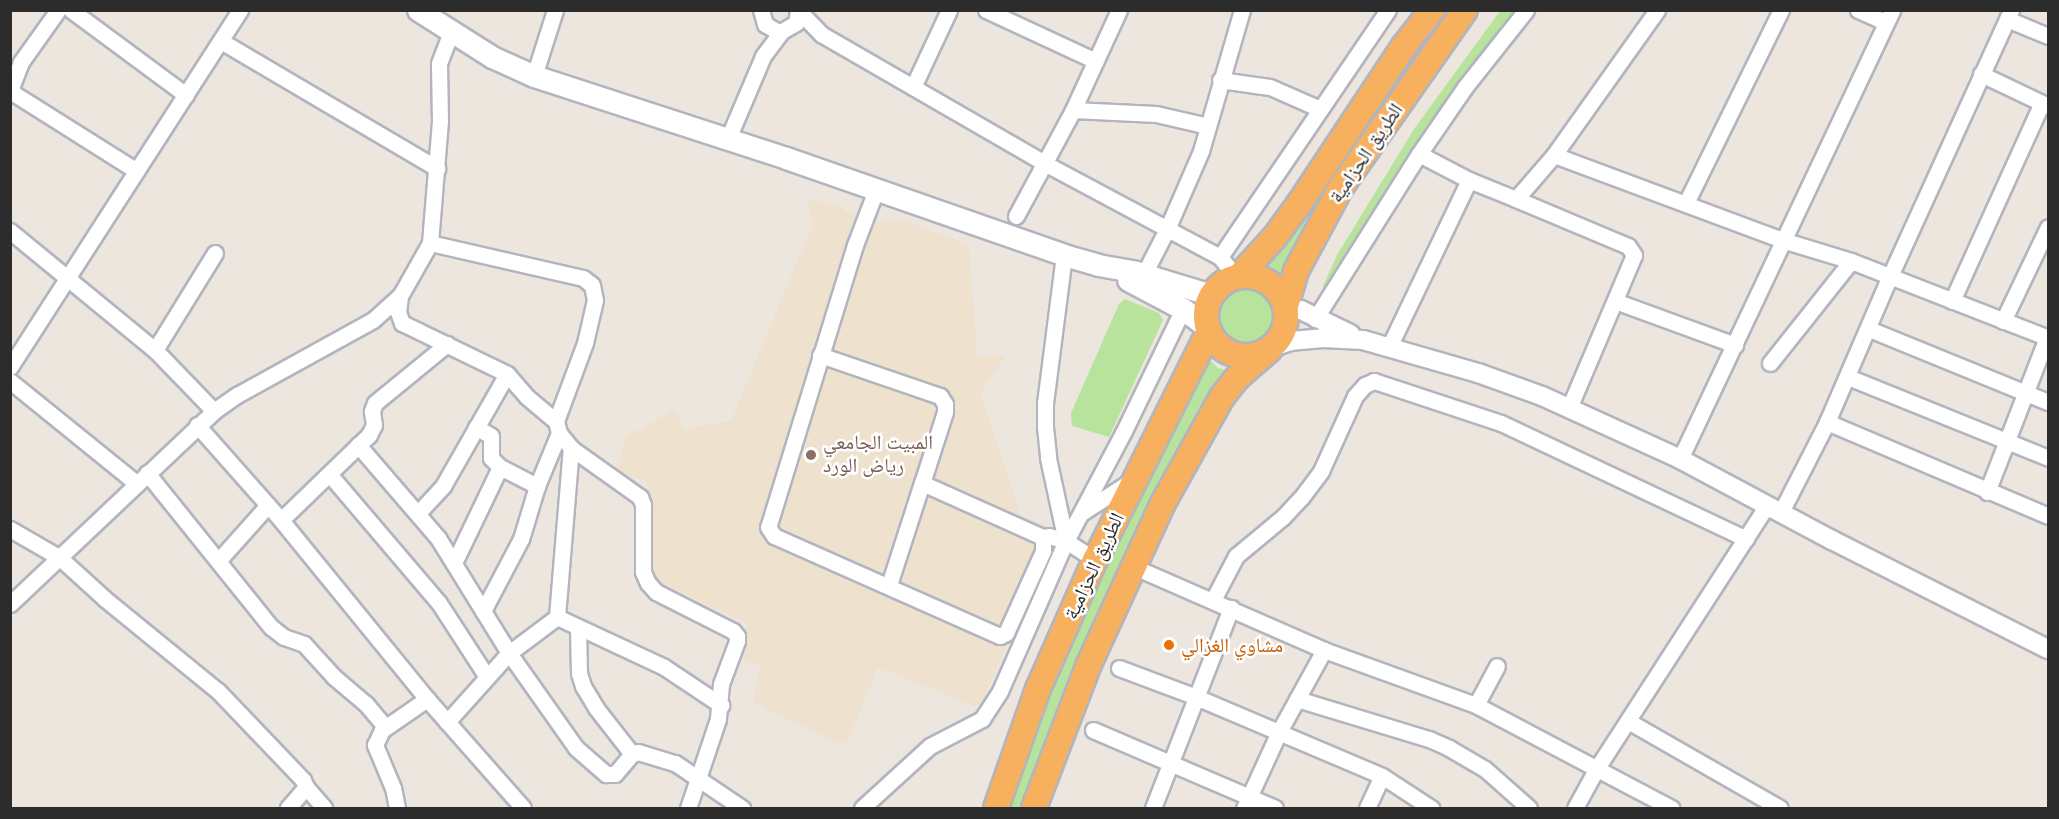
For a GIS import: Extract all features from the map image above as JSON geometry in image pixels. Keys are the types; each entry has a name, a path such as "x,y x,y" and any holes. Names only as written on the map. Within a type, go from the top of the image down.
{"highway":[{"name":"الطريق الحزامية","path":"996,808 1038,689 1095,560 1208,329 1207,305 1212,295 1218,286 1238,276 1274,238 1404,46 1432,10"},
{"name":"الطريق الحزامية","path":"1034,808 1066,719 1132,566 1217,403 1237,378 1271,349 1283,334 1286,308 1296,271 1341,187 1464,10"},
{"path":"1238,276 1263,279 1281,295 1286,308"},
{"path":"1208,329 1215,342 1234,355 1246,357 1271,349"}],"main road":[{"path":"418,10 492,57 534,76 727,141 786,158 1064,255 1098,265 1144,274 1212,295"},
{"path":"1098,265 1183,309 1208,329"}],"street":[{"path":"58,10 16,59 11,88 13,93 137,171"},
{"path":"71,10 186,95"},
{"path":"10,367 240,10"},
{"path":"534,76 555,10"},
{"path":"913,87 949,10"},
{"path":"986,10 1096,61"},
{"path":"1016,216 1073,110 1119,10"},
{"path":"1144,274 1191,177 1242,10"},
{"path":"1220,257 1295,150 1320,108 1388,10"},
{"path":"1315,319 1419,154 1465,87 1526,10"},
{"path":"1516,199 1554,155 1657,10"},
{"path":"1686,203 1781,10"},
{"path":"1680,459 1889,16 1858,10"},
{"path":"727,141 763,56 787,29 798,11 821,34 1046,164 1168,227 1220,257 1238,276"},
{"path":"762,15 776,31 787,29 821,34"},
{"path":"762,15 763,56"},
{"path":"1575,808 1597,768 1746,539 1774,508 1827,422 1890,276 2009,15 2049,36"},
{"path":"10,604 214,411 237,395 373,320 400,296 430,243 436,168 439,64 451,32"},
{"path":"221,41 436,168"},
{"path":"1952,301 2046,105 1982,74"},
{"path":"1220,80 1270,87 1320,108"},
{"path":"1073,110 1155,114 1208,126"},
{"path":"1419,154 1469,180 1631,249 1634,259 1569,408"},
{"path":"1554,155 1782,240 1851,261 2048,337 1987,492"},
{"path":"1390,345 1469,180"},
{"path":"876,190 855,245 768,528 774,536 1003,635 1043,551 1043,537"},
{"path":"2003,321 2049,227"},
{"path":"10,231 69,277 155,350 214,411"},
{"path":"430,243 583,278 592,285 595,300 585,343 521,539 483,611"},
{"path":"155,350 215,253"},
{"path":"1064,255 1045,403 1045,427 1048,458 1066,541"},
{"path":"1770,363 1851,261"},
{"path":"400,296 398,312 402,323 507,374 558,427 571,448 640,497 643,505 643,572 652,588 733,631 737,636 721,684 721,705 688,808"},
{"path":"1615,301 1735,345"},
{"path":"1286,308 1300,310 1363,340"},
{"path":"862,808 930,746 982,719 1000,691 1066,541 1183,309"},
{"path":"1869,329 2049,402"},
{"path":"1271,349 1290,342 1323,338 1363,340 1390,345 1478,373 1569,408 1680,459 2049,649"},
{"path":"281,520 358,446 374,425 372,411 375,403 447,344"},
{"path":"820,355 940,396 945,404 945,412 889,585"},
{"path":"418,513 442,486 507,374"},
{"path":"1848,377 2049,458"},
{"path":"10,381 142,478 218,561 278,634 304,644 325,668 366,704 385,728"},
{"path":"1213,600 1236,556 1283,517 1321,471 1355,396 1365,385 1374,381 1501,423 1746,539"},
{"path":"1827,422 1987,492 2049,516"},
{"path":"197,425 281,520 427,699 524,808"},
{"path":"476,427 491,436 493,443 491,458 500,467 537,486"},
{"path":"358,446 418,513 454,563 509,653 576,748 598,769 606,774 615,774 632,754 643,752 675,763 742,808"},
{"path":"447,722 509,653 557,617 571,448"},
{"path":"454,563 500,467"},
{"path":"330,475 439,603 487,677"},
{"path":"1082,513 1136,478"},
{"path":"922,483 1043,537 1049,536 1066,541 1095,560"},
{"path":"218,561 268,505"},
{"path":"10,529 60,558 105,599 218,691 296,772 306,788 324,808"},
{"path":"1132,566 1324,650 1476,705 1671,808"},
{"path":"1153,808 1231,608"},
{"path":"557,617 578,629 664,667 721,705"},
{"path":"578,629 579,673 583,686 596,708 632,754"},
{"path":"1247,803 1279,732 1324,650"},
{"path":"1476,705 1497,666"},
{"path":"1119,668 1196,697 1382,776 1431,808"},
{"path":"397,808 393,788 375,752 376,740 385,728 427,699"},
{"path":"1297,699 1429,739 1449,748 1485,769 1529,808"},
{"path":"1628,721 1780,808"},
{"path":"1093,730 1170,764 1247,803 1275,808"},
{"path":"1367,808 1382,776"},
{"path":"288,808 306,788"}],"shaded area":[{"name":"المبيت الجامعي رياض الورد","path":"808,200 843,207 845,212 877,222 903,220 969,245 977,356 1006,356 980,393 1021,515 1049,527 1049,545 982,703 974,706 878,667 848,741 839,744 753,702 760,664 736,659 748,624 656,581 649,570 647,481 617,472 625,437 675,410 684,429 731,421 813,223"}],"green space":[{"path":"1444,11 1457,11 1285,280 1258,267"},
{"path":"1500,11 1532,11 1405,190 1328,309 1323,286 1337,255 1414,129"},
{"path":"1240,288 1252,288 1262,292 1270,300 1274,316 1270,332 1262,340 1252,344 1240,344 1230,340 1222,332 1218,322 1218,310 1222,300 1230,292"},
{"path":"1125,299 1159,313 1163,320 1109,437 1072,426 1071,413 1119,304"},
{"path":"1203,353 1218,368 1234,372 1027,808 1005,808 1063,656"}],"place":[{"name":"المبيت الجامعي رياض الورد","path":"811,455"},
{"name":"مشاوي الغزالي","path":"1169,645"}]}
